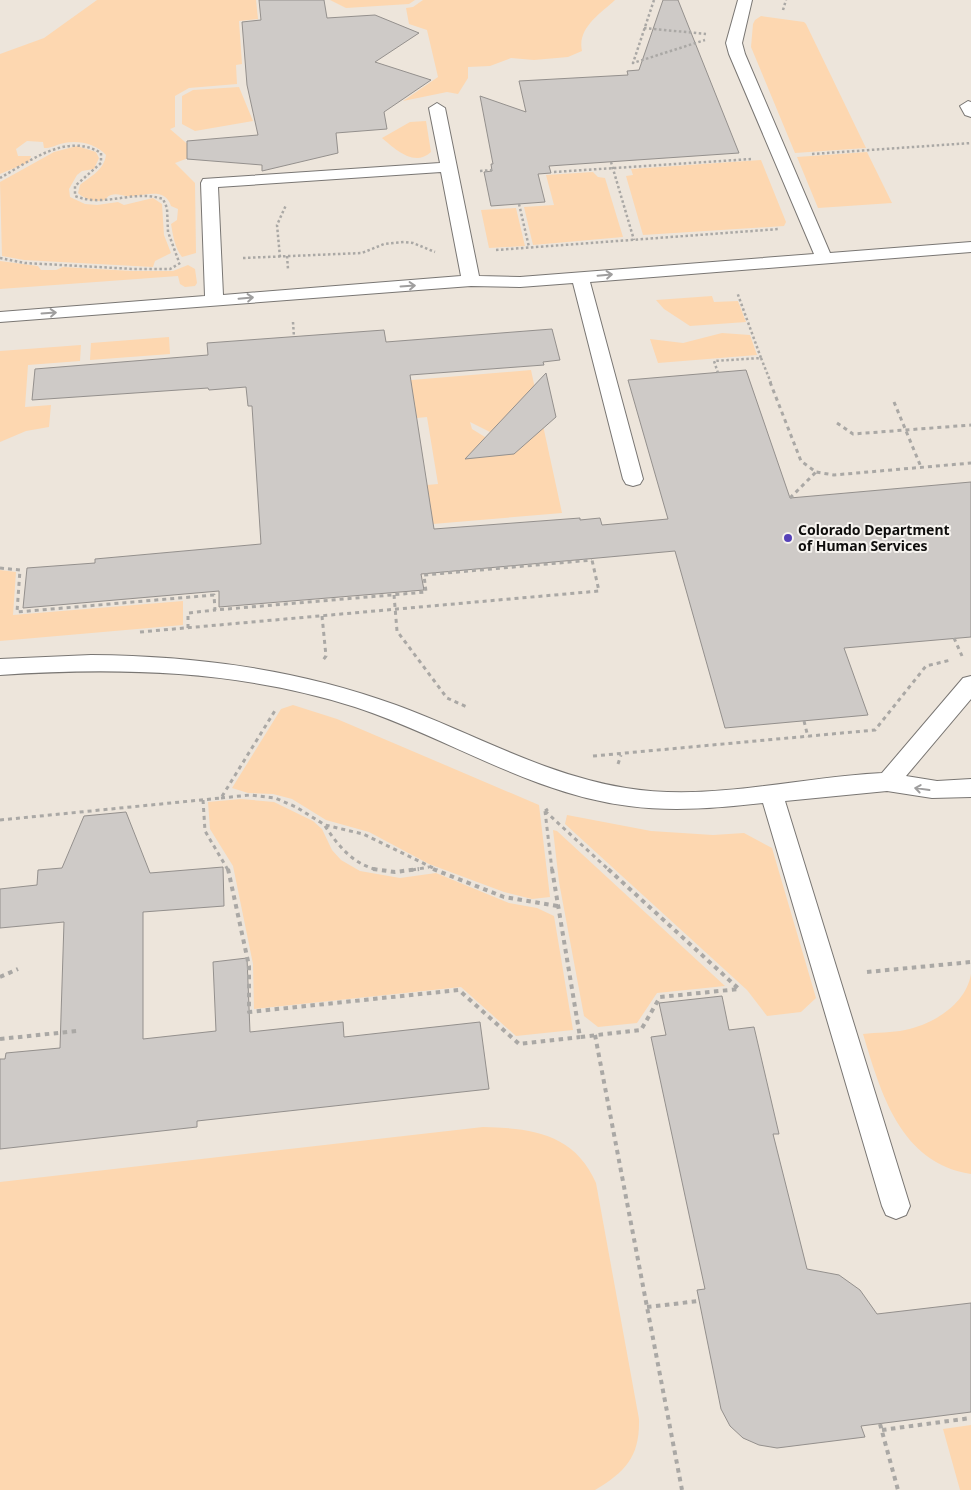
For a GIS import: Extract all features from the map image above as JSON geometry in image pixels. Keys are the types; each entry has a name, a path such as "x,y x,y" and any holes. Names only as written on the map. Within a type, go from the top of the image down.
{"lane":[{"path":"745,0 734,43 737,54 824,258"},
{"path":"437,108 471,281"},
{"path":"214,301 209,183 448,167"},
{"path":"0,317 471,281 520,282 971,247"},
{"path":"580,277 633,479"},
{"path":"0,666 83,662 133,662 224,671 299,684 361,701 582,788 654,801 684,802 889,782 930,790 971,788"},
{"path":"889,782 971,684"},
{"path":"771,793 896,1206"}],"path":[{"path":"654,0 633,63 711,39"},
{"path":"783,10 786,0"},
{"path":"644,28 710,35"},
{"path":"0,178 63,146 81,144 97,148 101,153 101,163 75,186 75,196 94,202 145,195 163,199 167,208 168,232 179,262"},
{"path":"611,162 634,240 640,273"},
{"path":"476,172 492,170"},
{"path":"280,256 277,225 286,206 284,178"},
{"path":"519,204 529,247"},
{"path":"0,258 25,263 170,269 178,265 179,262 362,253 384,244 404,242 439,253 783,229"},
{"path":"761,358 801,461 806,468 834,475 971,463"},
{"path":"894,402 921,467"},
{"path":"837,423 853,434 971,425"},
{"path":"790,498 816,472"},
{"path":"138,632 188,628 599,591 592,559 424,575 426,592 188,613 188,628"},
{"path":"0,568 20,570 17,612 214,595 215,610"},
{"path":"394,595 397,631 446,698 473,710"},
{"path":"954,638 963,659"},
{"path":"586,756 630,754 875,730 926,666 940,661 971,658"},
{"path":"222,798 279,704"},
{"path":"804,721 808,736"},
{"path":"545,811 582,788"},
{"path":"0,820 104,812 250,795 275,798 325,825 363,834 429,867 504,897 558,906"},
{"path":"203,800 205,831 228,869 247,957 249,1012 459,990 519,1044 641,1030 660,998 739,989 545,811"},
{"path":"545,811 558,906 580,1037"},
{"path":"325,825 335,843 356,863 371,869 396,872 429,867"},
{"path":"867,972 971,962"},
{"path":"0,977 18,969"},
{"path":"0,1039 77,1031"},
{"path":"595,1035 682,1490"},
{"path":"646,1307 699,1301"},
{"path":"882,1430 971,1418"},
{"path":"880,1424 898,1490"}],"shaded area":[{"path":"0,0 971,0 971,1490 0,1490"},
{"path":"97,0 256,0 258,19 239,21 242,64 236,65 237,84 189,88 175,96 175,127 170,129 199,154 175,163 195,183 196,253 182,257 175,242 171,224 177,220 178,209 171,206 163,196 158,194 126,196 115,194 104,200 94,201 78,193 80,185 103,165 105,160 106,155 91,145 72,142 44,148 43,142 27,141 16,149 18,156 31,156 29,162 0,174 0,54 44,38"},
{"path":"330,0 415,0 409,4 346,8"},
{"path":"423,0 615,0 586,28 581,43 582,51 568,57 534,60 511,58 490,66 468,67 468,78 458,94 447,92 403,101 438,77 427,30 409,24 406,8 413,7"},
{"path":"761,16 804,22 806,24 866,148 795,153 751,47 753,24"},
{"path":"239,87 253,121 195,131 182,124 182,96 193,90"},
{"path":"426,121 431,152 425,156 418,158 405,155 382,138 410,122"},
{"path":"77,146 96,152 99,158 94,169 82,171 77,175 69,189 70,197 85,204 97,205 118,202 124,205 153,198 162,204 164,235 171,253 155,261 153,267 24,260 2,256 0,182 54,152"},
{"path":"867,152 892,203 818,208 797,157"},
{"path":"761,160 786,222 784,226 643,235 626,176 633,175 631,169"},
{"path":"593,172 598,177 605,178 623,237 533,245 524,207 554,205 546,175"},
{"path":"516,208 525,246 489,248 481,210"},
{"path":"0,261 38,266 41,270 56,270 63,267 173,271 188,265 195,269 197,283 195,286 185,287 180,284 178,276 0,289"},
{"path":"712,296 714,302 738,301 746,322 690,326 664,309 656,300"},
{"path":"722,333 750,335 757,355 658,363 650,339 683,343"},
{"path":"169,337 170,354 90,360 91,343"},
{"path":"81,345 80,361 28,365 25,407 51,405 49,427 26,431 0,442 0,351"},
{"path":"531,370 562,513 421,525 360,491 438,484 427,417 417,418 358,397 376,383","holes":["470,422 490,432 508,429 523,446 509,454 490,451 485,448 485,437 472,429"]},
{"path":"0,570 16,572 13,615 183,601 183,625 0,641"},
{"path":"293,705 337,719 539,805 550,897 532,899 504,892 429,864 369,832 326,820 292,799 273,794 248,793 232,788 281,709"},
{"path":"241,799 274,802 313,821 322,829 332,850 341,860 360,871 400,878 436,873 509,903 537,908 554,916 573,1030 516,1036 461,987 254,1009 253,964 233,866 210,829 208,802"},
{"path":"567,815 651,831 713,835 744,833 772,848 816,998 801,1012 767,1016 747,990 565,824"},
{"path":"553,830 557,831 725,986 657,993 637,1023 598,1027 584,1016 559,882"},
{"path":"971,974 971,1174 947,1167 927,1156 910,1140 897,1122 886,1101 863,1034 905,1030 937,1018 963,995"},
{"path":"483,1127 518,1129 550,1137 564,1144 576,1154 587,1167 596,1183 639,1419 639,1432 634,1453 629,1462 615,1477 595,1490 0,1490 0,1182"},
{"path":"971,1425 971,1490 960,1490 943,1429"}],"building":[{"path":"259,0 324,0 327,18 375,15 419,33 375,62 431,80 384,112 387,129 336,133 338,153 262,171 262,165 187,159 187,141 258,135 247,85 242,22 261,20"},
{"path":"663,0 678,0 739,153 549,166 551,173 538,174 545,202 491,206 484,172 492,171 491,164 493,164 480,96 526,112 519,81 628,75 627,71 639,70"},
{"path":"552,329 560,360 543,362 544,365 410,375 434,529 580,518 580,520 600,518 602,525 668,519 628,380 746,370 790,498 971,482 971,637 844,648 868,715 725,728 675,551 421,574 424,590 219,607 219,591 23,608 27,568 95,563 95,559 261,544 252,406 248,406 246,387 32,400 35,369 208,355 207,343 384,330 386,342"},
{"path":"546,373 556,417 514,454 465,459"},
{"path":"126,812 150,873 223,867 224,906 143,912 143,1039 216,1031 213,962 247,958 250,1032 343,1022 344,1037 480,1022 489,1089 197,1121 197,1127 0,1149 0,1059 5,1059 6,1053 60,1048 64,922 0,928 0,889 37,885 38,870 62,868 84,816"},
{"path":"722,996 729,1030 754,1027 779,1134 773,1134 807,1269 839,1275 860,1290 877,1314 971,1303 971,1412 861,1426 865,1437 777,1448 759,1445 743,1438 730,1426 721,1409 697,1290 705,1289 651,1037 666,1035 659,1003"}],"place":[{"name":"Colorado Department of Human Services","path":"788,538"}]}
